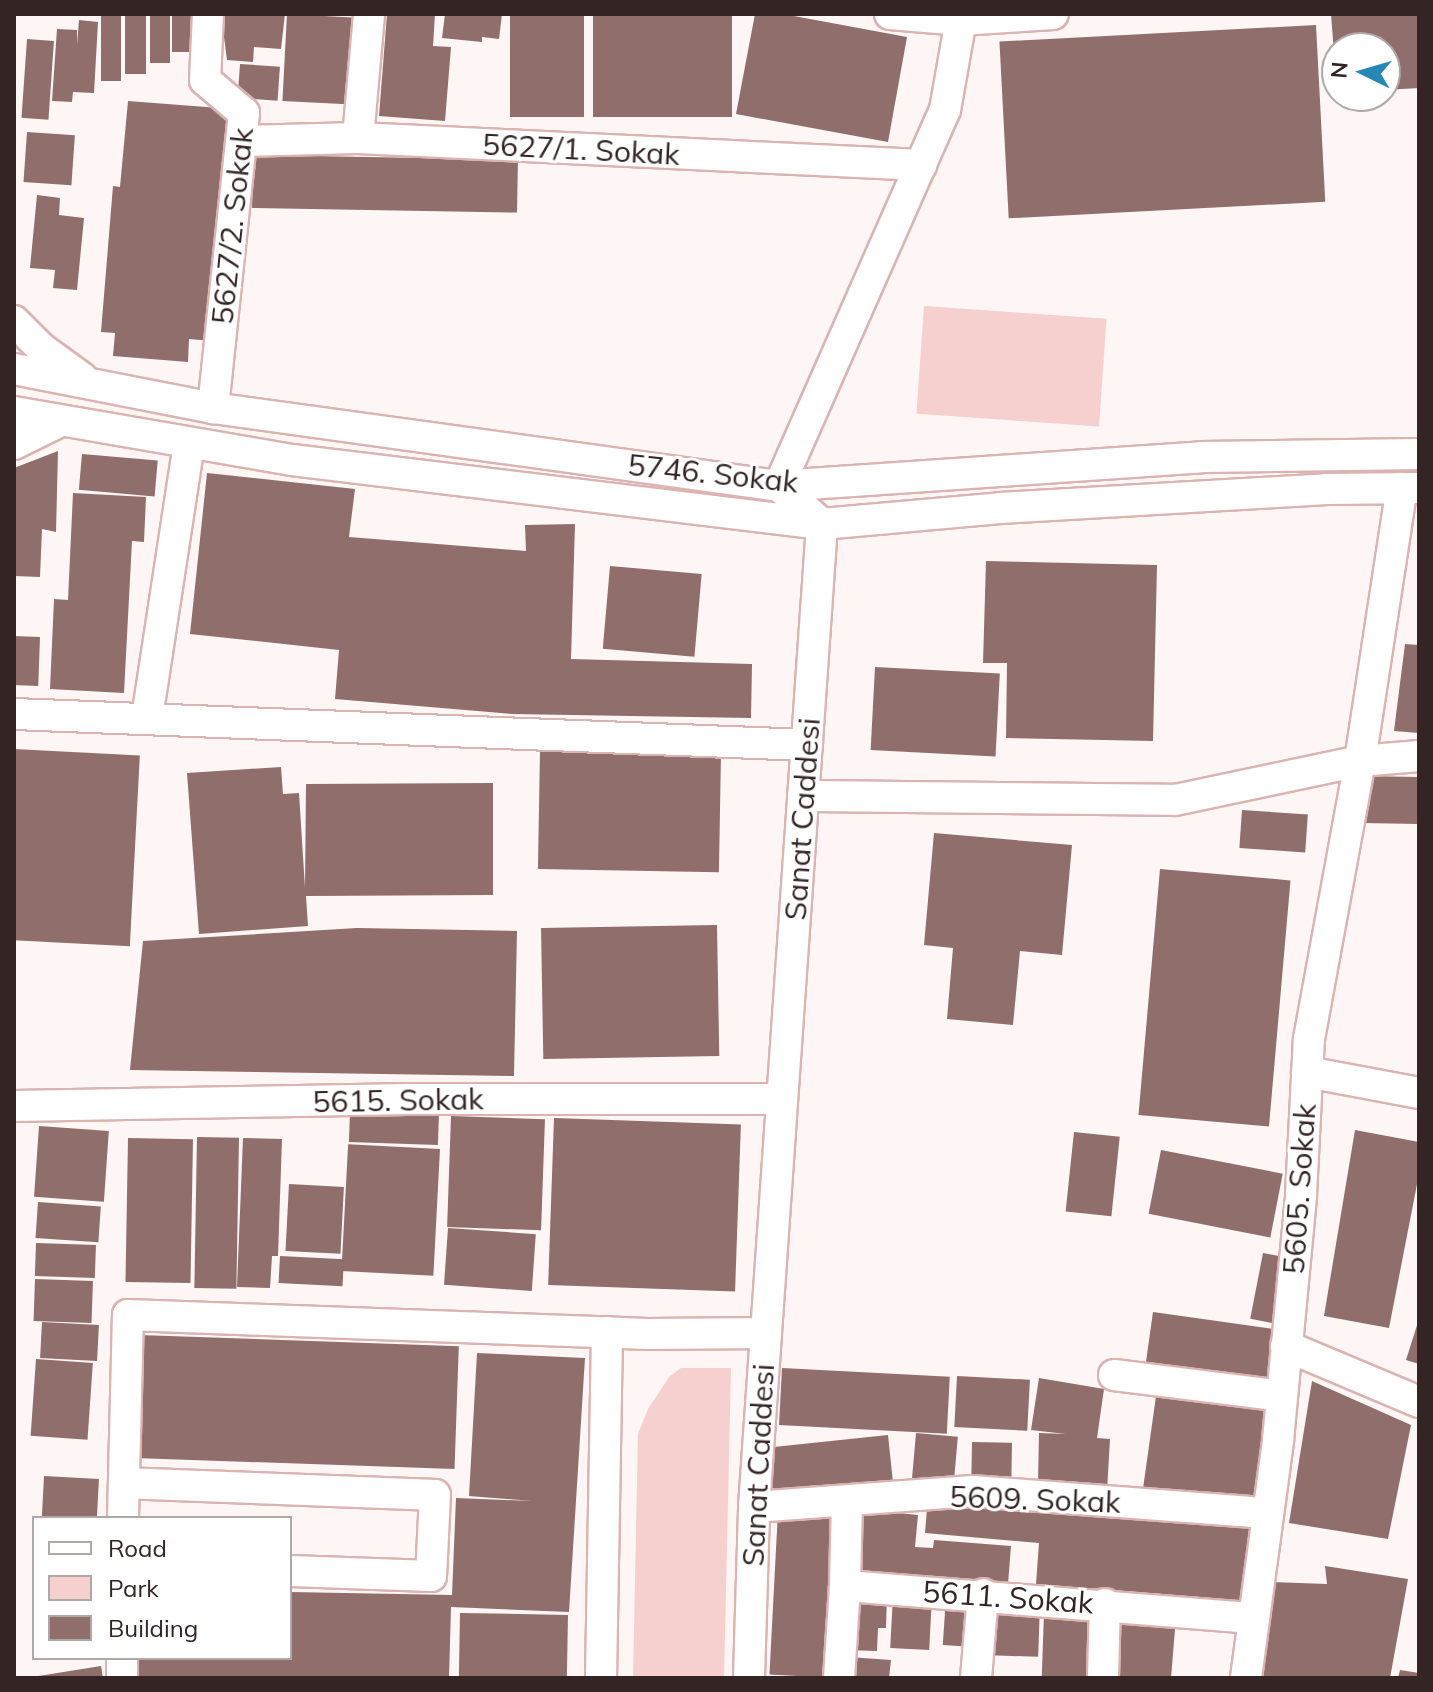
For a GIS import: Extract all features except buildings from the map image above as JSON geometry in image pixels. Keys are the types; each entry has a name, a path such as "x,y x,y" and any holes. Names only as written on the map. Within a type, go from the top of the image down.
{"street":[{"name":"5627/2. Sokak","path":"208,14 205,80 244,113 213,408"},
{"path":"358,138 369,14"},
{"path":"890,14 961,17 1053,14"},
{"path":"822,524 779,486 945,110 961,17"},
{"name":"5627/1. Sokak","path":"242,141 358,138 921,165"},
{"path":"14,321 42,349 90,384"},
{"name":"5746. Sokak","path":"14,369 213,408 779,486 1202,457 1419,454"},
{"path":"14,412 307,462 822,524 1000,508 1327,489 1410,488"},
{"path":"14,444 61,421"},
{"path":"147,718 189,443"},
{"name":"5605. Sokak","path":"1246,1678 1282,1396 1309,1039 1410,488"},
{"name":"Sanat Caddesi","path":"749,1678 754,1507 822,524"},
{"path":"14,714 807,745"},
{"path":"803,796 1175,800 1360,761 1419,756"},
{"path":"1307,1072 1419,1093"},
{"name":"5615. Sokak","path":"14,1106 409,1099 782,1099"},
{"path":"123,1516 128,1315 607,1332 766,1333"},
{"path":"601,1678 607,1332"},
{"path":"1286,1346 1419,1402"},
{"path":"1114,1375 1282,1396"},
{"path":"124,1483 435,1495 431,1576 292,1571"},
{"name":"5609. Sokak","path":"754,1507 972,1491 1268,1513"},
{"path":"839,1678 847,1502"},
{"name":"5611. Sokak","path":"845,1586 983,1594 1254,1618"},
{"path":"976,1678 983,1594"},
{"path":"1103,1678 1105,1604"}],"green space":[{"path":"924,306 1107,319 1099,427 916,414"},
{"path":"681,1368 731,1368 724,1678 633,1678 638,1434 648,1409 669,1377"}]}
